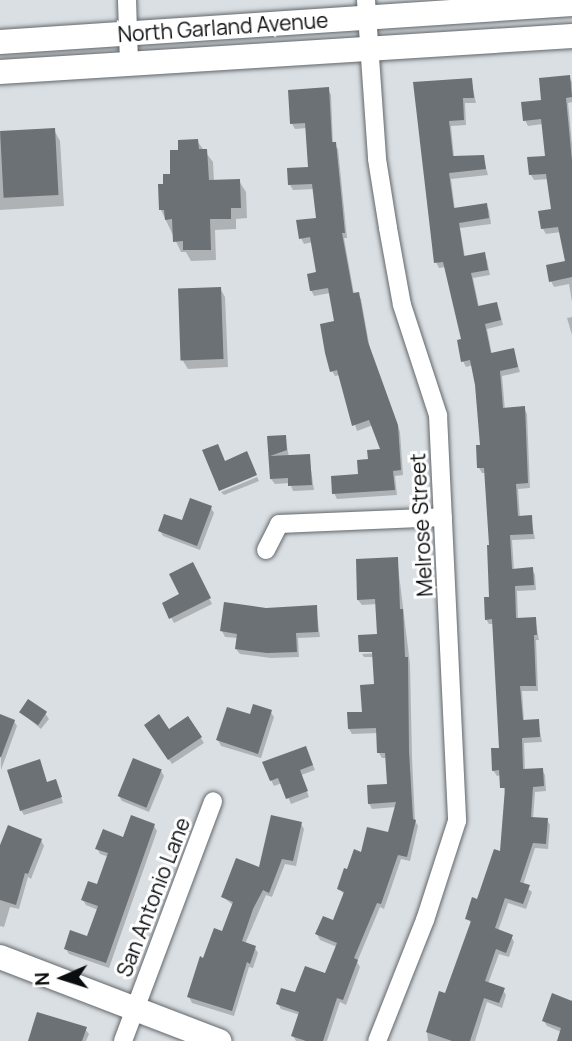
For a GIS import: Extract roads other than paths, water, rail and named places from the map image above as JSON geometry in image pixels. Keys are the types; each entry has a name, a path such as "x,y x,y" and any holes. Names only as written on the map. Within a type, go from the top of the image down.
{"main road":[{"name":"North Garland Avenue","path":"0,42 128,34 366,9 572,4"},
{"name":"North Garland Avenue","path":"0,72 572,36"},
{"path":"0,957 219,1041"}],"street":[{"path":"127,0 129,65"},
{"name":"Melrose Street","path":"366,9 377,159 402,305 438,415 457,821 425,920 377,1041"},
{"path":"266,550 279,524 443,517"},
{"name":"San Antonio Lane","path":"123,1041 213,801"}]}
